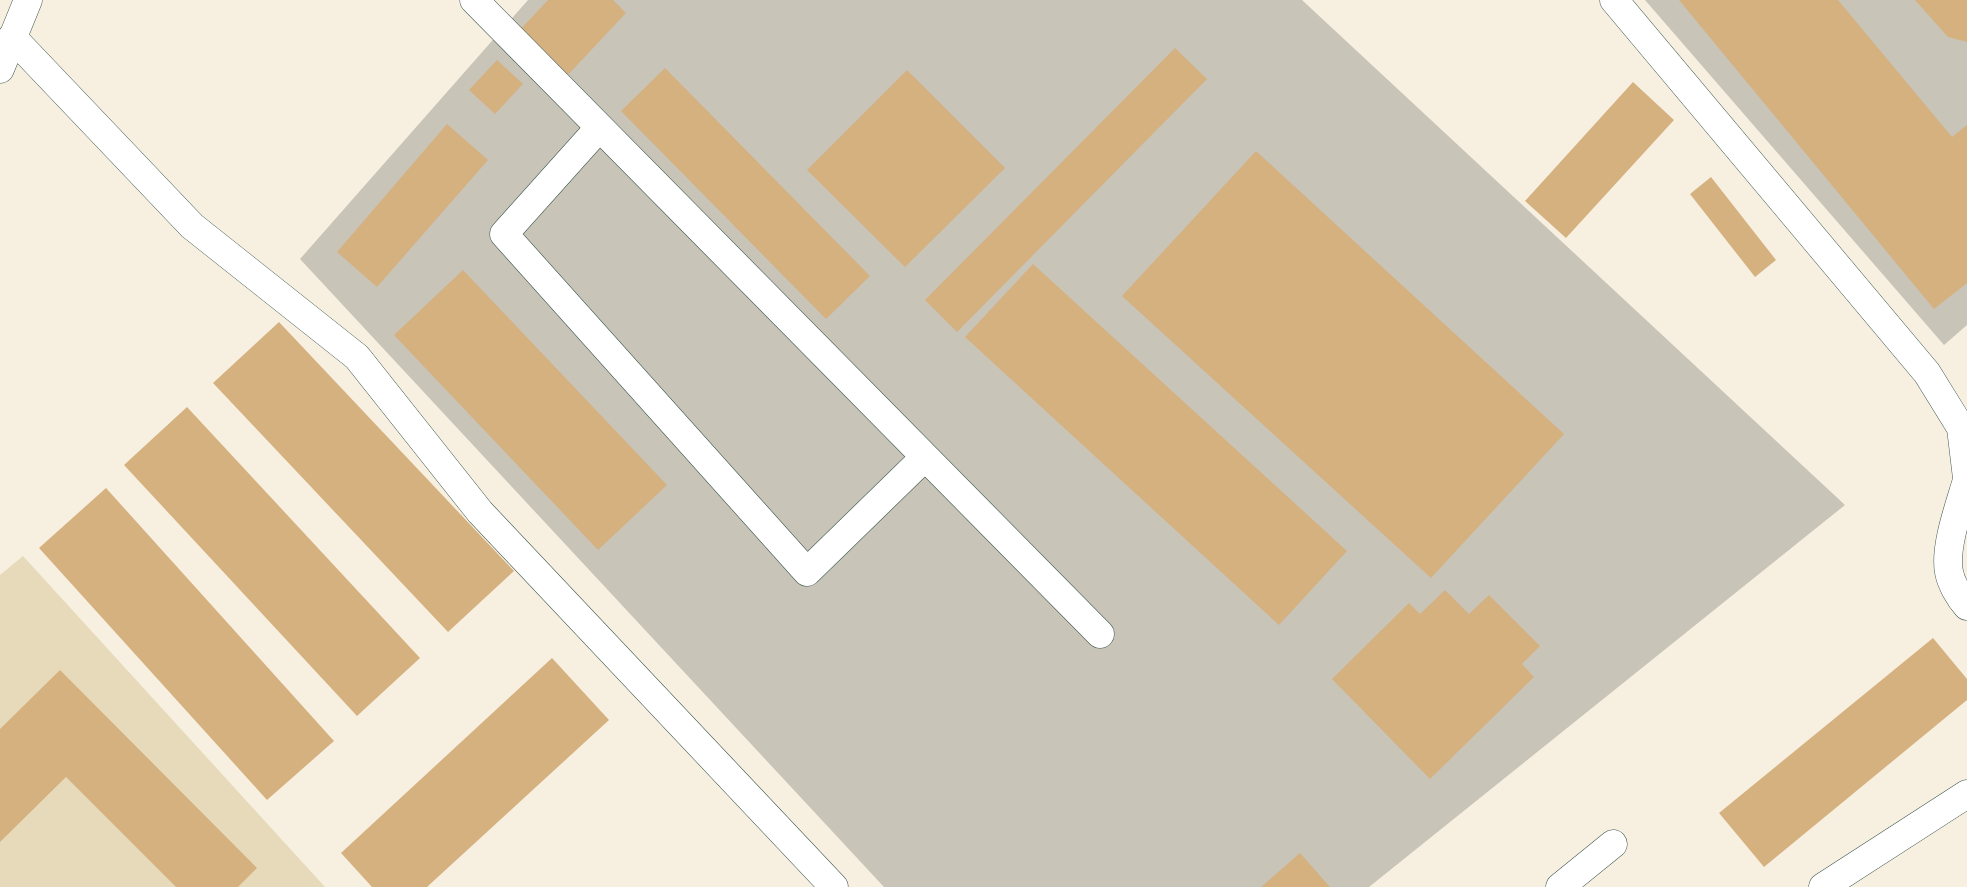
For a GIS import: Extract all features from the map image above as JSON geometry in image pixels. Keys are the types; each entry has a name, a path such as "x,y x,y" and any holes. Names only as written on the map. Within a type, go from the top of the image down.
{"street":[{"path":"0,69 28,0"},
{"path":"474,0 1100,634"},
{"path":"1614,0 1926,373 1961,428 1967,479 1950,543 1949,571 1961,599 1967,606"},
{"path":"12,37 192,226 357,357 480,512 834,887"},
{"path":"599,128 504,234 807,572 925,457"},
{"path":"1823,887 1967,794"},
{"path":"1560,887 1613,844"}],"shaded area":[{"path":"528,0 1302,0 1845,505 1369,887 884,887 300,259"},
{"path":"1645,0 1967,0 1967,325 1944,345"},
{"path":"23,556 325,887 0,887 0,575"}],"building":[{"path":"548,0 613,0 626,13 564,79 516,34"},
{"path":"1679,0 1838,0 1952,137 1967,125 1967,283 1934,309"},
{"path":"1915,0 1967,0 1967,42 1948,37"},
{"path":"1175,48 1207,79 957,332 925,300"},
{"path":"497,60 523,84 495,114 469,90"},
{"path":"665,68 870,276 826,319 621,111"},
{"path":"907,70 1005,168 905,267 807,170"},
{"path":"1633,82 1674,120 1566,238 1525,201"},
{"path":"447,124 488,160 377,287 337,252"},
{"path":"1256,151 1564,434 1431,578 1122,296"},
{"path":"1711,177 1776,260 1755,277 1690,194"},
{"path":"1033,264 1347,551 1279,625 965,337"},
{"path":"463,270 667,485 598,550 394,335"},
{"path":"279,322 514,571 448,632 213,383"},
{"path":"187,407 420,658 357,716 124,465"},
{"path":"106,488 334,741 267,800 39,548"},
{"path":"1445,590 1469,614 1489,595 1540,646 1522,664 1534,677 1430,779 1332,679 1409,603 1420,614"},
{"path":"1933,638 1967,679 1967,700 1764,867 1719,813"},
{"path":"552,658 609,720 427,887 372,887 341,853"},
{"path":"60,670 257,868 238,887 176,887 66,777 0,842 0,729"},
{"path":"1300,853 1330,887 1261,887"}]}
